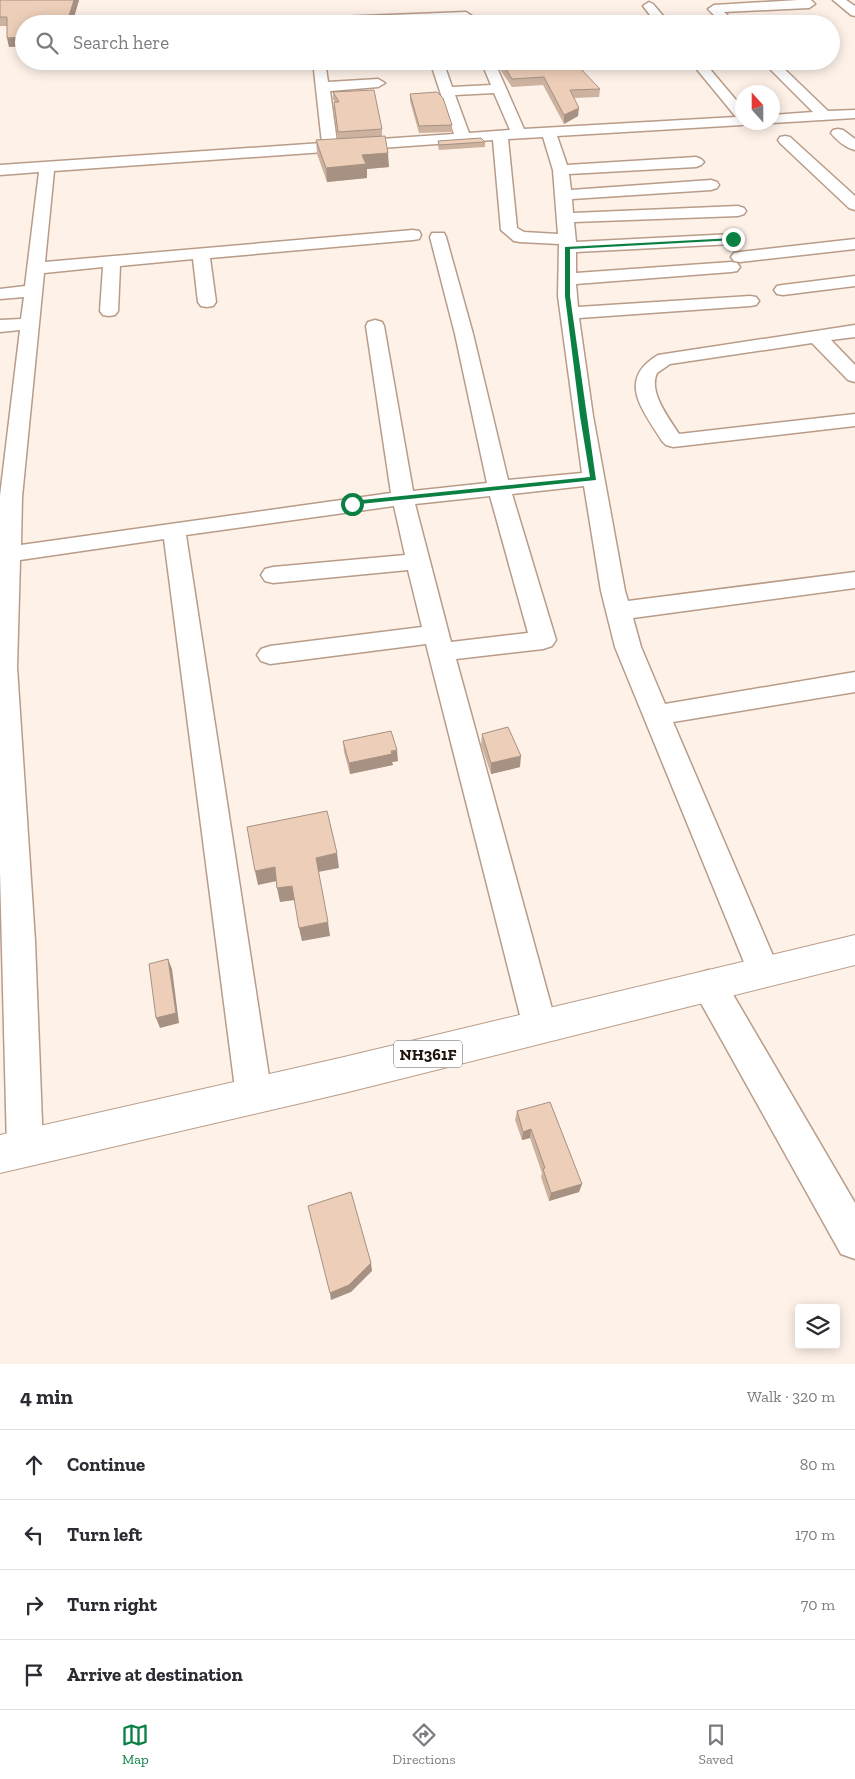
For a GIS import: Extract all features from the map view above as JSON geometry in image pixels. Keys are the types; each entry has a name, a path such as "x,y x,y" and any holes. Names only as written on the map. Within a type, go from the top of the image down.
{"highway":[{"name":"NH361F","path":"12,1151 254,1096 855,950"}],"street":[{"path":"720,15 714,9 810,4 804,0"},
{"path":"839,0 855,12"},
{"path":"382,6 386,15"},
{"path":"649,6 656,15"},
{"path":"310,7 312,15"},
{"path":"320,70 330,147"},
{"path":"439,70 463,138"},
{"path":"491,70 519,134"},
{"path":"704,70 735,107"},
{"path":"777,70 824,115"},
{"path":"322,87 378,83"},
{"path":"447,91 499,89"},
{"path":"780,118 855,114"},
{"path":"559,150 735,122"},
{"path":"838,133 855,146"},
{"path":"0,170 519,134 559,150 696,162"},
{"path":"500,135 509,230 520,237 566,235 733,239"},
{"path":"786,140 855,205"},
{"path":"559,150 566,235 567,296 583,416 613,591 628,647 764,972"},
{"path":"12,1151 19,941 4,667 12,497 47,167"},
{"path":"562,195 711,185"},
{"path":"566,235 738,211"},
{"path":"0,294 35,279 112,261 413,235"},
{"path":"270,655 438,643 543,640 499,488 464,334 438,237"},
{"path":"568,279 735,262 855,244"},
{"path":"201,254 207,302"},
{"path":"109,311 112,261"},
{"path":"783,290 855,281"},
{"path":"570,313 750,301"},
{"path":"0,326 30,324"},
{"path":"375,326 403,498 438,643 540,1027"},
{"path":"855,331 665,359 648,371 644,384 651,403 673,441 855,420"},
{"path":"816,336 855,376"},
{"path":"9,554 352,504 594,478"},
{"path":"174,530 254,1096"},
{"path":"273,575 419,561"},
{"path":"618,611 855,580"},
{"path":"657,715 855,682"},
{"path":"709,985 855,1240"}],"building":[{"path":"0,0 74,0 69,15 15,15 15,38 7,38 7,17 0,17"},
{"path":"506,70 582,70 600,89 570,90 579,108 564,115 544,77 512,79"},
{"path":"374,90 382,129 338,132 334,102 339,102 333,92"},
{"path":"437,92 443,98 452,125 419,126 410,94"},
{"path":"385,136 388,153 362,155 366,164 326,168 316,140"},
{"path":"481,138 485,142 439,145 438,141"},
{"path":"508,727 521,756 491,763 482,734"},
{"path":"391,731 397,750 391,751 392,754 349,763 343,741"},
{"path":"327,811 337,853 316,858 328,922 299,928 292,886 277,888 275,867 255,871 247,827"},
{"path":"168,959 176,1013 156,1018 149,964"},
{"path":"550,1102 582,1184 551,1193 543,1169 545,1168 531,1129 523,1132 517,1111"},
{"path":"351,1192 371,1263 349,1285 330,1293 308,1206"}],"route":[{"path":"352,504 594,478 583,416 567,296 568,247 733,239"}]}
